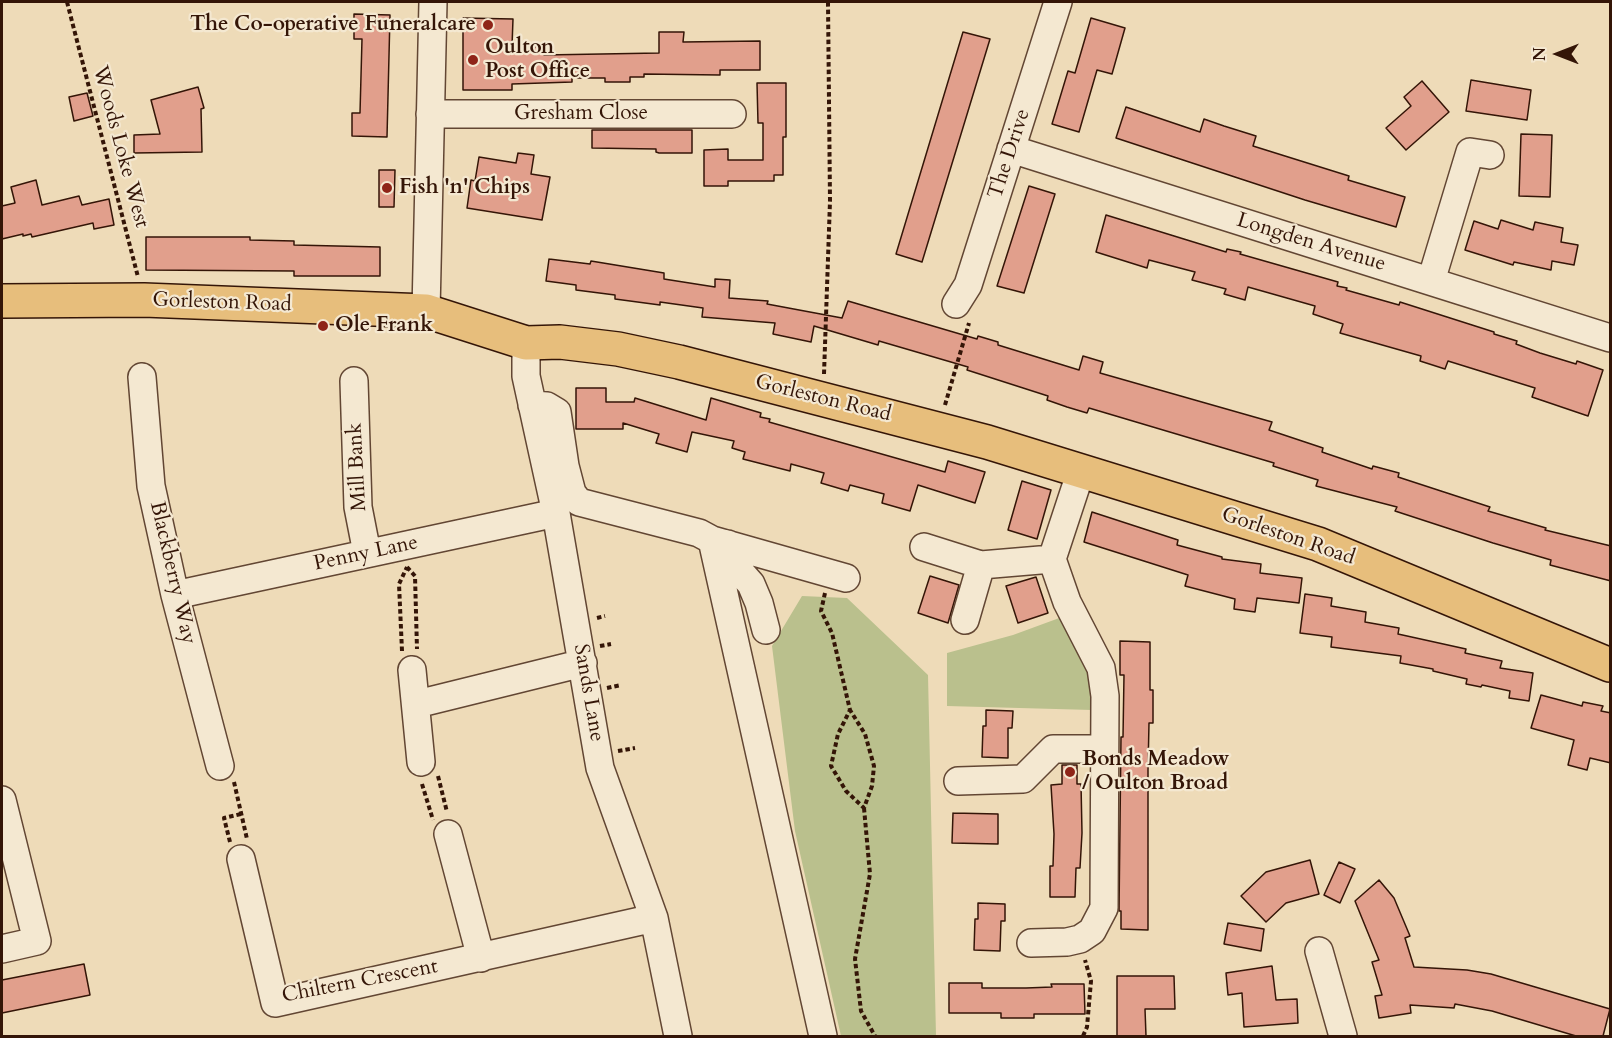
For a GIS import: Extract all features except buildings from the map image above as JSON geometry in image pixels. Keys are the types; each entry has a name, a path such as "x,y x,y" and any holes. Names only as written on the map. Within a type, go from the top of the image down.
{"main road":[{"name":"Gorleston Road","path":"2,301 144,300 426,311 526,343 560,342 618,349 679,362 939,429 1318,544 1611,665"}],"street":[{"path":"426,311 433,2"},
{"name":"The Drive","path":"956,304 968,285 1058,2"},
{"name":"Gresham Close","path":"430,114 732,114"},
{"name":"Longden Avenue","path":"1011,149 1611,338"},
{"path":"1431,281 1470,152 1490,155"},
{"name":"Sands Lane","path":"526,343 526,376 532,405 556,513 592,655 600,768 654,918 678,1036"},
{"name":"Blackberry Way","path":"142,377 151,486 175,595 220,766"},
{"name":"Mill Bank","path":"354,381 358,507 367,553"},
{"path":"532,405 547,406 557,412 572,493 579,502 699,533 720,542 837,575"},
{"path":"1031,943 1067,942 1080,939 1092,931 1104,908 1105,696 1101,668 1067,602 1052,559 1081,471"},
{"name":"Penny Lane","path":"175,595 367,553 407,556 556,513"},
{"path":"720,542 735,566 751,584 766,630"},
{"path":"720,542 823,1036"},
{"path":"924,547 981,565 1052,559"},
{"path":"965,620 981,565"},
{"path":"417,704 592,655"},
{"path":"412,670 421,762"},
{"path":"958,781 1023,779 1053,749 1103,749"},
{"path":"2,800 37,941 2,949"},
{"path":"448,834 481,958"},
{"name":"Chiltern Crescent","path":"241,858 275,1003 654,918"},
{"path":"1319,951 1343,1036"}],"path":[{"name":"Woods Loke West","path":"67,2 144,300"},
{"path":"819,398 824,382 830,259 828,2"},
{"path":"939,429 971,315 956,304"},
{"path":"407,556 415,576 418,644 412,670"},
{"path":"407,556 399,584 400,648 412,670"},
{"path":"837,575 821,611 832,633 850,710 865,734 874,766 872,786 864,808 870,874 855,959 861,1011 875,1036"},
{"path":"596,618 605,616"},
{"path":"592,655 611,644"},
{"path":"610,687 621,685"},
{"path":"850,710 838,734 831,766 846,790 864,808"},
{"path":"620,751 635,748"},
{"path":"421,762 422,783 435,826 448,834"},
{"path":"421,762 438,776 447,808 448,834"},
{"path":"220,766 232,777 241,814 249,848 241,858 233,853 224,818 241,814"},
{"path":"1080,939 1091,981 1087,1027 1083,1036"}],"green space":[{"path":"802,596 847,598 928,675 936,1036 841,1036 795,831 772,646"},
{"path":"1062,617 1077,645 1089,677 1092,710 947,706 947,653 1013,635"}],"place":[{"name":"The Co-operative Funeralcare","path":"488,25"},
{"name":"Oulton Post Office","path":"473,60"},
{"name":"Fish 'n' Chips","path":"387,188"},
{"name":"Ole Frank","path":"323,326"},
{"name":"Bonds Meadow / Oulton Broad","path":"1070,772"}]}
